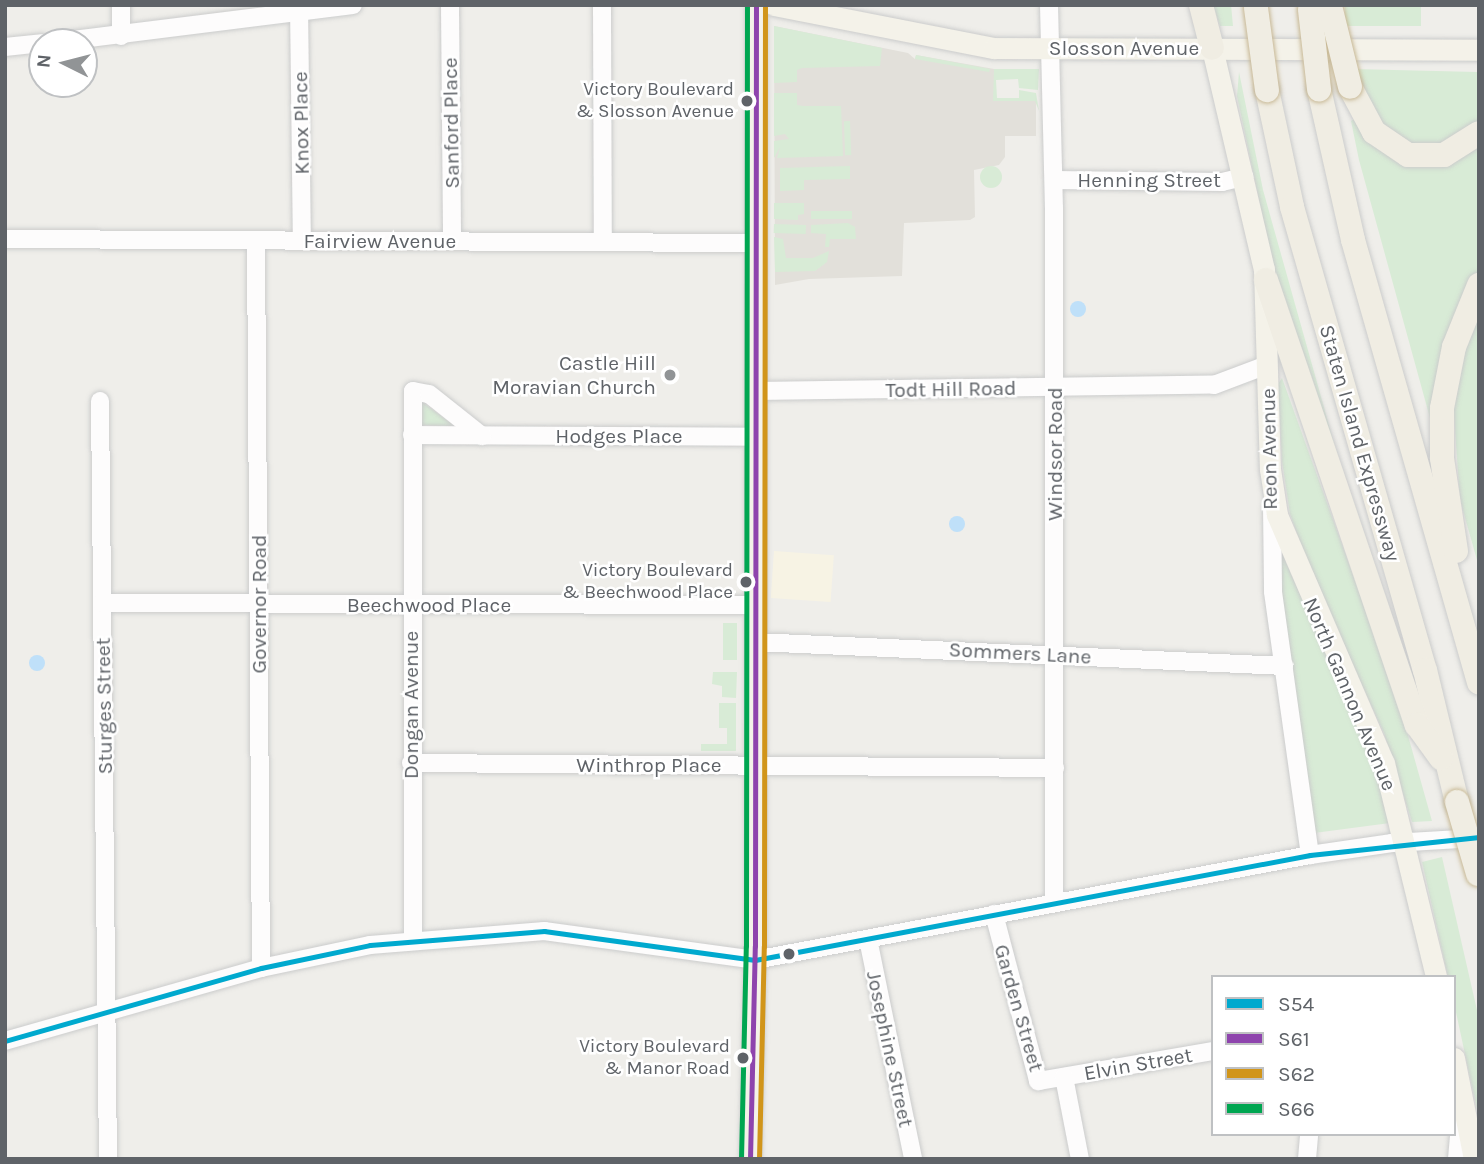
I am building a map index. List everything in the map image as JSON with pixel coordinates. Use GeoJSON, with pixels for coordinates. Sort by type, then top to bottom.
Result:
{"type":"FeatureCollection","features":[{"type":"Feature","properties":{"kind":"highway"},"geometry":{"type":"LineString","coordinates":[[1201,5],[1212,48]]}},
{"type":"Feature","properties":{"kind":"highway","name":"Staten Island Expressway"},"geometry":{"type":"LineString","coordinates":[[1256,7],[1267,90],[1292,207],[1478,876]]}},
{"type":"Feature","properties":{"kind":"highway"},"geometry":{"type":"LineString","coordinates":[[1320,8],[1350,87],[1374,132],[1408,155],[1444,155],[1479,133]]}},
{"type":"Feature","properties":{"kind":"highway"},"geometry":{"type":"LineString","coordinates":[[1320,8],[1319,89],[1353,240],[1479,682]]}},
{"type":"Feature","properties":{"kind":"highway"},"geometry":{"type":"LineString","coordinates":[[1266,280],[1417,725],[1448,767]]}},
{"type":"Feature","properties":{"kind":"highway"},"geometry":{"type":"LineString","coordinates":[[1472,656],[1444,474],[1441,424],[1450,362],[1479,285]]}},
{"type":"Feature","properties":{"kind":"main road"},"geometry":{"type":"LineString","coordinates":[[750,1159],[755,960],[756,5]]}},
{"type":"Feature","properties":{"kind":"main road","name":"Slosson Avenue"},"geometry":{"type":"LineString","coordinates":[[774,5],[972,45],[1049,48],[1479,50]]}},
{"type":"Feature","properties":{"kind":"main road","name":"Reon Avenue"},"geometry":{"type":"LineString","coordinates":[[1212,48],[1266,280],[1273,495]]}},
{"type":"Feature","properties":{"kind":"main road","name":"North Gannon Avenue"},"geometry":{"type":"LineString","coordinates":[[1273,495],[1291,555],[1384,762],[1436,975]]}},
{"type":"Feature","properties":{"kind":"main road"},"geometry":{"type":"LineString","coordinates":[[1456,1066],[1475,1159]]}},
{"type":"Feature","properties":{"kind":"street"},"geometry":{"type":"LineString","coordinates":[[121,5],[121,36]]}},
{"type":"Feature","properties":{"kind":"street"},"geometry":{"type":"LineString","coordinates":[[98,38],[299,9],[353,5]]}},
{"type":"Feature","properties":{"kind":"street","name":"Sanford Place"},"geometry":{"type":"LineString","coordinates":[[450,5],[452,241]]}},
{"type":"Feature","properties":{"kind":"street"},"geometry":{"type":"LineString","coordinates":[[602,5],[603,242]]}},
{"type":"Feature","properties":{"kind":"street","name":"Windsor Road"},"geometry":{"type":"LineString","coordinates":[[1049,5],[1054,180],[1054,903]]}},
{"type":"Feature","properties":{"kind":"street","name":"Knox Place"},"geometry":{"type":"LineString","coordinates":[[299,9],[302,240]]}},
{"type":"Feature","properties":{"kind":"street"},"geometry":{"type":"LineString","coordinates":[[5,47],[28,45]]}},
{"type":"Feature","properties":{"kind":"street","name":"Henning Street"},"geometry":{"type":"LineString","coordinates":[[1054,180],[1222,182],[1244,177]]}},
{"type":"Feature","properties":{"kind":"street","name":"Fairview Avenue"},"geometry":{"type":"LineString","coordinates":[[5,239],[756,243]]}},
{"type":"Feature","properties":{"kind":"street","name":"Governor Road"},"geometry":{"type":"LineString","coordinates":[[256,240],[261,968]]}},
{"type":"Feature","properties":{"kind":"street","name":"Todt Hill Road"},"geometry":{"type":"LineString","coordinates":[[756,391],[1214,385],[1267,365]]}},
{"type":"Feature","properties":{"kind":"street","name":"Dongan Avenue"},"geometry":{"type":"LineString","coordinates":[[413,940],[410,605],[412,397],[417,389],[429,394],[482,436]]}},
{"type":"Feature","properties":{"kind":"street","name":"Sturges Street"},"geometry":{"type":"LineString","coordinates":[[100,401],[108,1159]]}},
{"type":"Feature","properties":{"kind":"street","name":"Hodges Place"},"geometry":{"type":"LineString","coordinates":[[412,435],[756,437]]}},
{"type":"Feature","properties":{"kind":"street","name":"Reon Avenue"},"geometry":{"type":"LineString","coordinates":[[1273,495],[1271,567],[1310,855]]}},
{"type":"Feature","properties":{"kind":"street","name":"Beechwood Place"},"geometry":{"type":"LineString","coordinates":[[102,603],[756,606]]}},
{"type":"Feature","properties":{"kind":"street","name":"Sommers Lane"},"geometry":{"type":"LineString","coordinates":[[756,642],[1284,666]]}},
{"type":"Feature","properties":{"kind":"street","name":"Winthrop Place"},"geometry":{"type":"LineString","coordinates":[[411,763],[1055,768]]}},
{"type":"Feature","properties":{"kind":"street"},"geometry":{"type":"LineString","coordinates":[[5,1041],[261,968],[413,940],[544,930],[755,960],[1310,855],[1405,842],[1479,838]]}},
{"type":"Feature","properties":{"kind":"street","name":"Garden Street"},"geometry":{"type":"LineString","coordinates":[[994,914],[1038,1081],[1064,1077],[1080,1159]]}},
{"type":"Feature","properties":{"kind":"street","name":"Josephine Street"},"geometry":{"type":"LineString","coordinates":[[868,939],[913,1159]]}},
{"type":"Feature","properties":{"kind":"street","name":"Elvin Street"},"geometry":{"type":"LineString","coordinates":[[1064,1077],[1211,1051]]}},
{"type":"Feature","properties":{"kind":"street"},"geometry":{"type":"LineString","coordinates":[[1457,1159],[1462,1092]]}},
{"type":"Feature","properties":{"kind":"street"},"geometry":{"type":"LineString","coordinates":[[1307,1159],[1309,1136]]}},
{"type":"Feature","properties":{"kind":"shaded area"},"geometry":{"type":"Polygon","coordinates":[[[774,26],[908,53],[915,59],[916,55],[994,69],[994,101],[1036,101],[1036,136],[1005,136],[1005,157],[999,165],[974,170],[975,217],[970,220],[904,223],[902,276],[809,279],[775,285],[774,26]]]}},
{"type":"Feature","properties":{"kind":"shaded area"},"geometry":{"type":"Polygon","coordinates":[[[774,551],[834,555],[831,602],[771,598],[774,551]]]}},
{"type":"Feature","properties":{"kind":"green space"},"geometry":{"type":"Polygon","coordinates":[[[1213,5],[1231,5],[1233,26],[1220,26],[1213,5]]]}},
{"type":"Feature","properties":{"kind":"green space"},"geometry":{"type":"Polygon","coordinates":[[[1345,5],[1421,5],[1421,26],[1345,26],[1345,5]]]}},
{"type":"Feature","properties":{"kind":"green space"},"geometry":{"type":"Polygon","coordinates":[[[774,26],[882,48],[880,66],[802,68],[797,70],[797,82],[774,83],[774,26]]]}},
{"type":"Feature","properties":{"kind":"green space"},"geometry":{"type":"Polygon","coordinates":[[[916,55],[990,69],[989,72],[915,59],[916,55]]]}},
{"type":"Feature","properties":{"kind":"green space"},"geometry":{"type":"Polygon","coordinates":[[[994,69],[1039,69],[1038,90],[1019,88],[1018,79],[996,80],[997,98],[1019,98],[1019,90],[1036,93],[1039,111],[1035,101],[993,101],[994,69]]]}},
{"type":"Feature","properties":{"kind":"green space"},"geometry":{"type":"Polygon","coordinates":[[[1353,69],[1477,72],[1479,121],[1455,141],[1416,147],[1383,131],[1353,69]]]}},
{"type":"Feature","properties":{"kind":"green space"},"geometry":{"type":"Polygon","coordinates":[[[1239,72],[1263,190],[1357,525],[1279,294],[1237,96],[1239,72]]]}},
{"type":"Feature","properties":{"kind":"green space"},"geometry":{"type":"Polygon","coordinates":[[[774,93],[797,93],[797,105],[841,106],[843,156],[777,158],[780,147],[774,158],[774,141],[789,139],[785,134],[774,136],[774,93]]]}},
{"type":"Feature","properties":{"kind":"green space"},"geometry":{"type":"Polygon","coordinates":[[[1354,119],[1394,158],[1479,142],[1479,268],[1433,429],[1359,160],[1351,121],[1354,119]]]}},
{"type":"Feature","properties":{"kind":"green space"},"geometry":{"type":"Polygon","coordinates":[[[844,121],[850,121],[851,155],[845,155],[844,121]]]}},
{"type":"Feature","properties":{"kind":"green space"},"geometry":{"type":"Polygon","coordinates":[[[850,166],[850,179],[804,180],[804,190],[780,191],[780,168],[850,166]]]}},
{"type":"Feature","properties":{"kind":"green space"},"geometry":{"type":"Polygon","coordinates":[[[991,166],[1001,173],[1002,177],[995,187],[991,188],[981,181],[980,177],[987,167],[991,166]]]}},
{"type":"Feature","properties":{"kind":"green space"},"geometry":{"type":"Polygon","coordinates":[[[774,203],[804,203],[804,214],[798,215],[798,220],[774,219],[774,203]]]}},
{"type":"Feature","properties":{"kind":"green space"},"geometry":{"type":"Polygon","coordinates":[[[811,211],[852,211],[852,219],[811,219],[811,211]]]}},
{"type":"Feature","properties":{"kind":"green space"},"geometry":{"type":"Polygon","coordinates":[[[848,223],[855,227],[856,239],[830,239],[829,247],[825,247],[826,234],[811,233],[811,225],[848,223]]]}},
{"type":"Feature","properties":{"kind":"green space"},"geometry":{"type":"Polygon","coordinates":[[[774,224],[806,225],[806,234],[774,233],[774,224]]]}},
{"type":"Feature","properties":{"kind":"green space"},"geometry":{"type":"Polygon","coordinates":[[[774,237],[783,239],[786,258],[813,258],[829,251],[827,262],[815,271],[775,272],[774,237]]]}},
{"type":"Feature","properties":{"kind":"green space"},"geometry":{"type":"Polygon","coordinates":[[[1479,309],[1479,567],[1460,500],[1453,402],[1460,363],[1479,309]]]}},
{"type":"Feature","properties":{"kind":"green space"},"geometry":{"type":"Polygon","coordinates":[[[1282,378],[1398,700],[1432,821],[1412,822],[1384,733],[1316,587],[1290,514],[1282,461],[1278,384],[1282,378]]]}},
{"type":"Feature","properties":{"kind":"green space"},"geometry":{"type":"Polygon","coordinates":[[[422,402],[452,424],[451,426],[421,425],[422,402]]]}},
{"type":"Feature","properties":{"kind":"green space"},"geometry":{"type":"Polygon","coordinates":[[[1281,551],[1374,763],[1390,823],[1314,833],[1277,582],[1281,551]]]}},
{"type":"Feature","properties":{"kind":"green space"},"geometry":{"type":"Polygon","coordinates":[[[723,623],[737,623],[737,660],[723,660],[723,623]]]}},
{"type":"Feature","properties":{"kind":"green space"},"geometry":{"type":"Polygon","coordinates":[[[713,672],[737,672],[736,698],[722,697],[722,686],[712,684],[713,672]]]}},
{"type":"Feature","properties":{"kind":"green space"},"geometry":{"type":"Polygon","coordinates":[[[719,703],[736,703],[736,751],[701,751],[701,744],[727,744],[727,728],[719,728],[719,703]]]}},
{"type":"Feature","properties":{"kind":"green space"},"geometry":{"type":"Polygon","coordinates":[[[1442,857],[1479,1019],[1479,1119],[1456,1012],[1456,975],[1448,975],[1422,862],[1442,857]]]}},
{"type":"Feature","properties":{"kind":"water"},"geometry":{"type":"Polygon","coordinates":[[[1078,301],[1084,303],[1084,315],[1078,317],[1072,315],[1070,309],[1072,303],[1078,301]]]}},
{"type":"Feature","properties":{"kind":"water"},"geometry":{"type":"Polygon","coordinates":[[[957,516],[965,524],[957,532],[949,524],[957,516]]]}},
{"type":"Feature","properties":{"kind":"water"},"geometry":{"type":"Polygon","coordinates":[[[34,655],[40,655],[45,663],[43,669],[34,671],[29,666],[29,660],[34,655]]]}},
{"type":"Feature","properties":{"kind":"transit line","name":"S66"},"geometry":{"type":"LineString","coordinates":[[741,1159],[746,946],[747,5]]}},
{"type":"Feature","properties":{"kind":"transit line","name":"S61"},"geometry":{"type":"LineString","coordinates":[[750,1159],[755,946],[756,5]]}},
{"type":"Feature","properties":{"kind":"transit line","name":"S62"},"geometry":{"type":"LineString","coordinates":[[759,1159],[764,946],[765,5]]}},
{"type":"Feature","properties":{"kind":"transit line","name":"S54"},"geometry":{"type":"LineString","coordinates":[[5,1041],[261,968],[370,945],[544,931],[755,960],[1310,855],[1479,837]]}},
{"type":"Feature","properties":{"kind":"place","name":"Victory Boulevard & Slosson Avenue"},"geometry":{"type":"Point","coordinates":[747,101]}},
{"type":"Feature","properties":{"kind":"place","name":"Castle Hill Moravian Church"},"geometry":{"type":"Point","coordinates":[670,375]}},
{"type":"Feature","properties":{"kind":"place","name":"Victory Boulevard & Beechwood Place"},"geometry":{"type":"Point","coordinates":[746,582]}},
{"type":"Feature","properties":{"kind":"place","name":"Victory Boulevard & Manor Road"},"geometry":{"type":"Point","coordinates":[743,1058]}}]}
